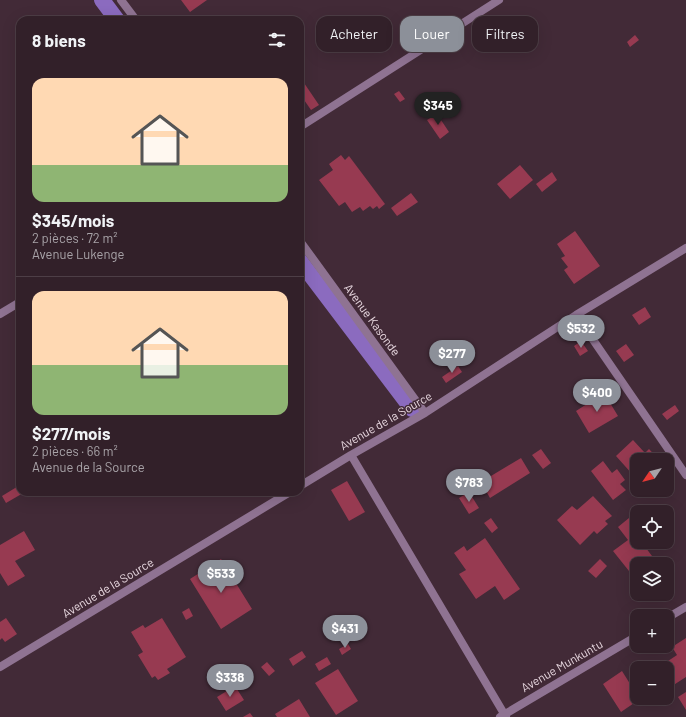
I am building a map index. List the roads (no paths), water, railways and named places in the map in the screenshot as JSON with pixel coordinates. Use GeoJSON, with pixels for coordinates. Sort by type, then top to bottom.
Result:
{"type":"FeatureCollection","features":[{"type":"Feature","properties":{"kind":"street"},"geometry":{"type":"LineString","coordinates":[[121,0],[133,16]]}},
{"type":"Feature","properties":{"kind":"street"},"geometry":{"type":"LineString","coordinates":[[304,124],[499,0]]}},
{"type":"Feature","properties":{"kind":"street","name":"Avenue Kasonde"},"geometry":{"type":"LineString","coordinates":[[304,247],[425,413]]}},
{"type":"Feature","properties":{"kind":"street","name":"Avenue de la Source"},"geometry":{"type":"LineString","coordinates":[[304,484],[425,413],[576,315],[686,248]]}},
{"type":"Feature","properties":{"kind":"street"},"geometry":{"type":"LineString","coordinates":[[0,314],[16,304]]}},
{"type":"Feature","properties":{"kind":"street"},"geometry":{"type":"LineString","coordinates":[[576,315],[686,475]]}},
{"type":"Feature","properties":{"kind":"street"},"geometry":{"type":"LineString","coordinates":[[350,456],[503,716]]}},
{"type":"Feature","properties":{"kind":"street","name":"Avenue de la Source"},"geometry":{"type":"LineString","coordinates":[[0,667],[283,496]]}},
{"type":"Feature","properties":{"kind":"street"},"geometry":{"type":"LineString","coordinates":[[674,614],[686,607]]}},
{"type":"Feature","properties":{"kind":"street","name":"Avenue Munkuntu"},"geometry":{"type":"LineString","coordinates":[[503,716],[630,640]]}},
{"type":"Feature","properties":{"kind":"waterway"},"geometry":{"type":"LineString","coordinates":[[102,0],[114,16]]}},
{"type":"Feature","properties":{"kind":"waterway"},"geometry":{"type":"LineString","coordinates":[[304,266],[412,409]]}}]}
